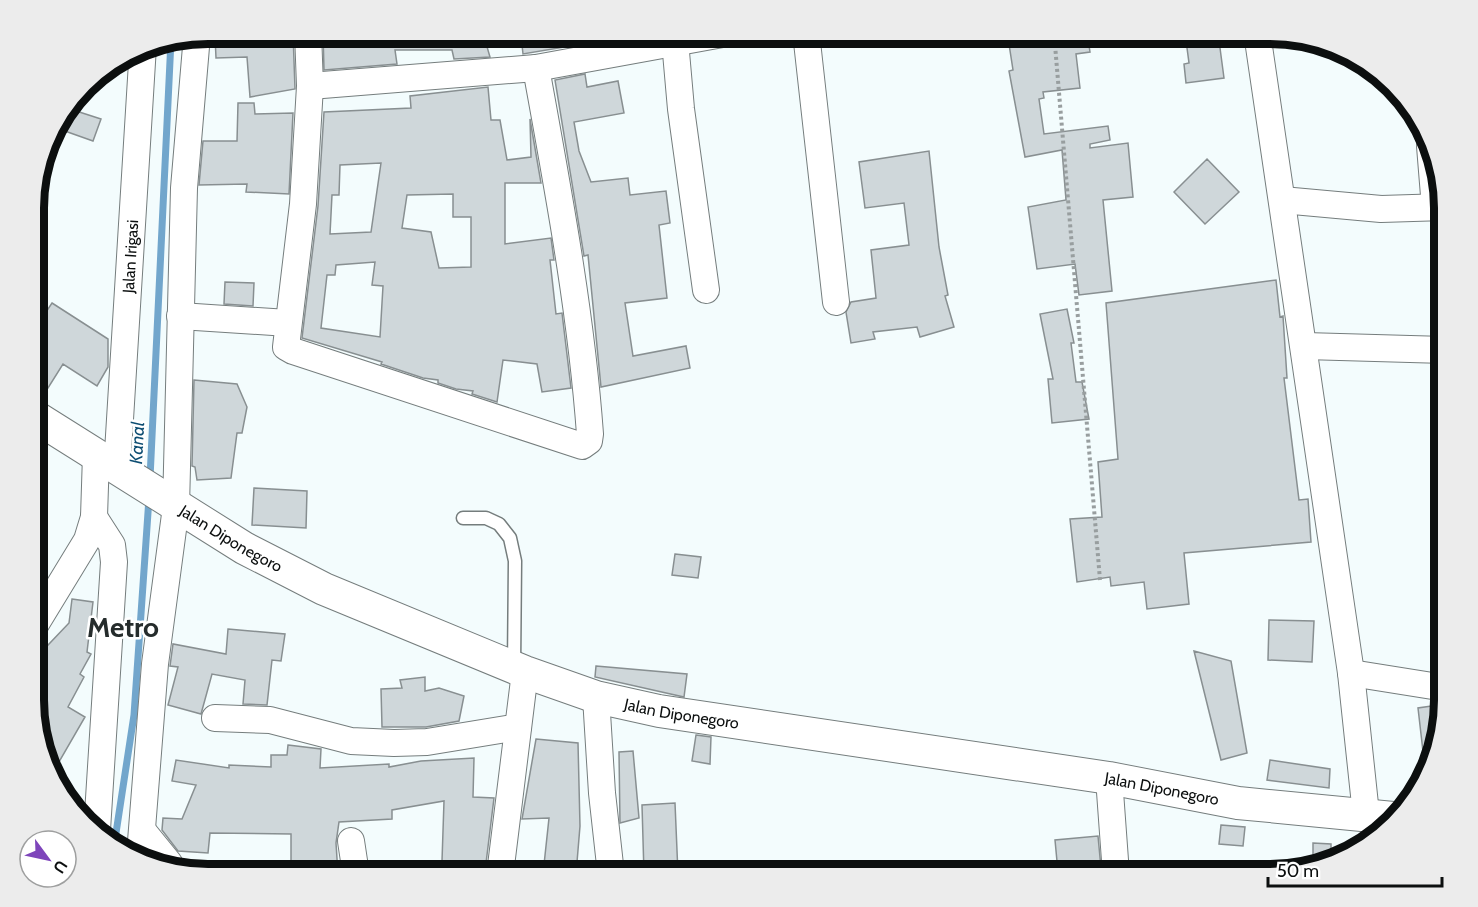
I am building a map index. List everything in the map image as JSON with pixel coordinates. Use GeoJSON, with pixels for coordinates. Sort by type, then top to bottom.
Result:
{"type":"FeatureCollection","features":[{"type":"Feature","properties":{"kind":"street"},"geometry":{"type":"LineString","coordinates":[[308,43],[310,86],[303,204],[285,344],[293,351],[582,446],[588,441],[590,434],[585,366],[572,274],[536,68]]}},
{"type":"Feature","properties":{"kind":"street"},"geometry":{"type":"LineString","coordinates":[[310,86],[536,68],[650,43]]}},
{"type":"Feature","properties":{"kind":"street"},"geometry":{"type":"LineString","coordinates":[[665,43],[681,110],[706,290]]}},
{"type":"Feature","properties":{"kind":"street"},"geometry":{"type":"LineString","coordinates":[[807,43],[836,302]]}},
{"type":"Feature","properties":{"kind":"street"},"geometry":{"type":"LineString","coordinates":[[1258,43],[1352,673],[1379,816]]}},
{"type":"Feature","properties":{"kind":"street"},"geometry":{"type":"LineString","coordinates":[[162,857],[141,842],[170,504],[180,316],[183,188],[196,44]]}},
{"type":"Feature","properties":{"kind":"street","name":"Jalan Irigasi"},"geometry":{"type":"LineString","coordinates":[[44,612],[80,556],[112,465],[142,57]]}},
{"type":"Feature","properties":{"kind":"street"},"geometry":{"type":"LineString","coordinates":[[1282,200],[1381,209],[1434,208]]}},
{"type":"Feature","properties":{"kind":"street"},"geometry":{"type":"LineString","coordinates":[[180,316],[288,323]]}},
{"type":"Feature","properties":{"kind":"street"},"geometry":{"type":"LineString","coordinates":[[1305,346],[1434,350]]}},
{"type":"Feature","properties":{"kind":"street","name":"Jalan Diponegoro"},"geometry":{"type":"LineString","coordinates":[[44,422],[170,504],[244,548],[324,589],[519,670],[596,697],[658,711],[1109,778],[1238,803],[1379,816]]}},
{"type":"Feature","properties":{"kind":"street"},"geometry":{"type":"LineString","coordinates":[[94,517],[112,545],[114,562],[98,820]]}},
{"type":"Feature","properties":{"kind":"street"},"geometry":{"type":"LineString","coordinates":[[501,864],[518,727],[519,670]]}},
{"type":"Feature","properties":{"kind":"street"},"geometry":{"type":"LineString","coordinates":[[1352,673],[1434,686]]}},
{"type":"Feature","properties":{"kind":"street"},"geometry":{"type":"LineString","coordinates":[[596,697],[602,793],[610,864]]}},
{"type":"Feature","properties":{"kind":"street"},"geometry":{"type":"LineString","coordinates":[[215,718],[270,720],[351,741],[394,743],[427,742],[518,727]]}},
{"type":"Feature","properties":{"kind":"street"},"geometry":{"type":"LineString","coordinates":[[1109,778],[1115,863]]}},
{"type":"Feature","properties":{"kind":"street"},"geometry":{"type":"LineString","coordinates":[[351,841],[354,864]]}},
{"type":"Feature","properties":{"kind":"lane"},"geometry":{"type":"LineString","coordinates":[[463,518],[486,518],[499,524],[510,538],[515,561],[519,670]]}},
{"type":"Feature","properties":{"kind":"path"},"geometry":{"type":"LineString","coordinates":[[1055,43],[1100,580]]}},
{"type":"Feature","properties":{"kind":"building"},"geometry":{"type":"Polygon","coordinates":[[[215,43],[293,43],[295,89],[250,97],[247,57],[216,58],[215,43]]]}},
{"type":"Feature","properties":{"kind":"building"},"geometry":{"type":"Polygon","coordinates":[[[323,43],[486,43],[490,57],[454,59],[452,50],[395,50],[397,64],[324,70],[323,43]]]}},
{"type":"Feature","properties":{"kind":"building"},"geometry":{"type":"Polygon","coordinates":[[[529,43],[588,43],[523,54],[522,45],[529,43]]]}},
{"type":"Feature","properties":{"kind":"building"},"geometry":{"type":"Polygon","coordinates":[[[1089,43],[1090,52],[1076,54],[1080,88],[1043,92],[1044,98],[1039,99],[1044,134],[1108,126],[1110,140],[1090,144],[1090,148],[1128,143],[1133,197],[1103,200],[1112,291],[1079,295],[1075,264],[1037,269],[1028,207],[1066,200],[1062,150],[1025,157],[1009,71],[1013,70],[1009,44],[1089,43]]]}},
{"type":"Feature","properties":{"kind":"building"},"geometry":{"type":"Polygon","coordinates":[[[1186,43],[1219,43],[1224,78],[1186,83],[1184,64],[1189,63],[1186,43]]]}},
{"type":"Feature","properties":{"kind":"building"},"geometry":{"type":"Polygon","coordinates":[[[585,74],[587,87],[618,81],[624,113],[574,122],[579,151],[591,182],[628,178],[630,195],[666,191],[670,223],[659,225],[667,298],[625,303],[633,356],[686,346],[690,368],[601,387],[588,255],[584,256],[555,80],[585,74]]]}},
{"type":"Feature","properties":{"kind":"building"},"geometry":{"type":"Polygon","coordinates":[[[488,87],[491,120],[500,120],[507,160],[531,157],[530,119],[541,183],[505,183],[505,244],[551,238],[554,260],[550,260],[556,314],[562,313],[571,388],[542,392],[537,364],[503,360],[497,402],[472,394],[473,391],[456,389],[438,383],[438,380],[423,378],[381,364],[382,362],[302,338],[318,206],[324,112],[411,108],[410,96],[488,87]],[[381,163],[340,165],[339,195],[332,195],[330,234],[371,232],[381,163]],[[453,194],[407,195],[402,228],[431,232],[439,268],[471,267],[471,217],[453,217],[453,194]],[[375,262],[336,265],[335,275],[327,275],[321,328],[380,337],[383,286],[372,285],[375,262]]]}},
{"type":"Feature","properties":{"kind":"building"},"geometry":{"type":"Polygon","coordinates":[[[238,103],[254,103],[255,114],[293,113],[289,194],[246,192],[247,184],[199,185],[203,141],[237,141],[238,103]]]}},
{"type":"Feature","properties":{"kind":"building"},"geometry":{"type":"Polygon","coordinates":[[[75,111],[101,119],[93,141],[63,130],[75,111]]]}},
{"type":"Feature","properties":{"kind":"building"},"geometry":{"type":"Polygon","coordinates":[[[929,151],[939,247],[948,295],[945,296],[954,327],[920,337],[917,327],[873,332],[875,339],[851,343],[846,312],[851,302],[876,298],[871,250],[909,245],[904,203],[865,208],[859,162],[929,151]]]}},
{"type":"Feature","properties":{"kind":"building"},"geometry":{"type":"Polygon","coordinates":[[[1207,159],[1239,192],[1205,224],[1174,192],[1207,159]]]}},
{"type":"Feature","properties":{"kind":"building"},"geometry":{"type":"Polygon","coordinates":[[[1276,280],[1280,317],[1283,316],[1287,378],[1284,378],[1299,500],[1308,499],[1311,542],[1184,553],[1189,604],[1147,609],[1144,582],[1111,586],[1110,577],[1077,582],[1070,519],[1102,517],[1098,462],[1118,459],[1106,303],[1276,280]]]}},
{"type":"Feature","properties":{"kind":"building"},"geometry":{"type":"Polygon","coordinates":[[[225,282],[254,283],[253,306],[224,304],[225,282]]]}},
{"type":"Feature","properties":{"kind":"building"},"geometry":{"type":"Polygon","coordinates":[[[52,303],[108,339],[108,367],[97,386],[63,364],[48,388],[44,386],[44,315],[52,303]]]}},
{"type":"Feature","properties":{"kind":"building"},"geometry":{"type":"Polygon","coordinates":[[[1067,309],[1074,343],[1071,343],[1076,382],[1082,382],[1089,419],[1052,423],[1048,379],[1053,379],[1040,314],[1067,309]]]}},
{"type":"Feature","properties":{"kind":"building"},"geometry":{"type":"Polygon","coordinates":[[[194,380],[237,384],[247,407],[242,433],[237,433],[231,478],[197,480],[195,467],[192,466],[194,380]]]}},
{"type":"Feature","properties":{"kind":"building"},"geometry":{"type":"Polygon","coordinates":[[[254,488],[307,491],[306,528],[252,525],[254,488]]]}},
{"type":"Feature","properties":{"kind":"building"},"geometry":{"type":"Polygon","coordinates":[[[675,554],[701,557],[698,578],[672,575],[675,554]]]}},
{"type":"Feature","properties":{"kind":"building"},"geometry":{"type":"Polygon","coordinates":[[[72,599],[93,602],[87,652],[91,654],[80,674],[84,677],[68,707],[85,717],[57,765],[45,721],[44,643],[48,645],[69,623],[72,599]]]}},
{"type":"Feature","properties":{"kind":"building"},"geometry":{"type":"Polygon","coordinates":[[[1269,620],[1314,621],[1312,662],[1268,660],[1269,620]]]}},
{"type":"Feature","properties":{"kind":"building"},"geometry":{"type":"Polygon","coordinates":[[[228,629],[285,634],[281,661],[272,660],[267,705],[243,704],[245,680],[212,674],[201,714],[168,705],[178,667],[170,666],[173,644],[226,654],[228,629]]]}},
{"type":"Feature","properties":{"kind":"building"},"geometry":{"type":"Polygon","coordinates":[[[1194,651],[1231,661],[1247,753],[1221,760],[1194,651]]]}},
{"type":"Feature","properties":{"kind":"building"},"geometry":{"type":"Polygon","coordinates":[[[596,666],[687,674],[684,697],[595,677],[596,666]]]}},
{"type":"Feature","properties":{"kind":"building"},"geometry":{"type":"Polygon","coordinates":[[[425,677],[425,691],[439,688],[464,696],[459,721],[426,727],[382,727],[381,689],[402,688],[400,680],[425,677]]]}},
{"type":"Feature","properties":{"kind":"building"},"geometry":{"type":"Polygon","coordinates":[[[1434,706],[1431,731],[1424,758],[1418,708],[1434,706]]]}},
{"type":"Feature","properties":{"kind":"building"},"geometry":{"type":"Polygon","coordinates":[[[696,735],[711,737],[710,764],[692,761],[696,735]]]}},
{"type":"Feature","properties":{"kind":"building"},"geometry":{"type":"Polygon","coordinates":[[[536,739],[578,743],[580,826],[577,864],[544,864],[549,818],[522,819],[536,739]]]}},
{"type":"Feature","properties":{"kind":"building"},"geometry":{"type":"Polygon","coordinates":[[[288,745],[321,749],[320,768],[389,764],[389,767],[421,761],[474,758],[473,797],[494,798],[486,863],[442,861],[444,801],[392,810],[392,819],[339,822],[336,843],[337,864],[291,864],[291,834],[210,833],[208,853],[178,851],[162,830],[163,818],[182,819],[196,785],[172,781],[176,760],[229,768],[229,765],[271,767],[271,755],[287,755],[288,745]]]}},
{"type":"Feature","properties":{"kind":"building"},"geometry":{"type":"Polygon","coordinates":[[[633,751],[639,818],[620,823],[619,752],[633,751]]]}},
{"type":"Feature","properties":{"kind":"building"},"geometry":{"type":"Polygon","coordinates":[[[1270,760],[1330,769],[1329,788],[1267,780],[1270,760]]]}},
{"type":"Feature","properties":{"kind":"building"},"geometry":{"type":"Polygon","coordinates":[[[675,803],[678,864],[644,864],[642,805],[675,803]]]}},
{"type":"Feature","properties":{"kind":"building"},"geometry":{"type":"Polygon","coordinates":[[[1221,825],[1245,827],[1243,846],[1219,844],[1221,825]]]}},
{"type":"Feature","properties":{"kind":"building"},"geometry":{"type":"Polygon","coordinates":[[[1098,836],[1101,863],[1057,863],[1055,840],[1098,836]]]}},
{"type":"Feature","properties":{"kind":"building"},"geometry":{"type":"Polygon","coordinates":[[[1313,843],[1331,844],[1331,852],[1313,857],[1313,843]]]}},
{"type":"Feature","properties":{"kind":"waterway","name":"Kanal"},"geometry":{"type":"LineString","coordinates":[[150,478],[171,48]]}},
{"type":"Feature","properties":{"kind":"waterway","name":"Kanal"},"geometry":{"type":"LineString","coordinates":[[116,835],[134,715],[149,498]]}},
{"type":"Feature","properties":{"kind":"district","name":"Metro"},"geometry":{"type":"Point","coordinates":[123,627]}}]}
